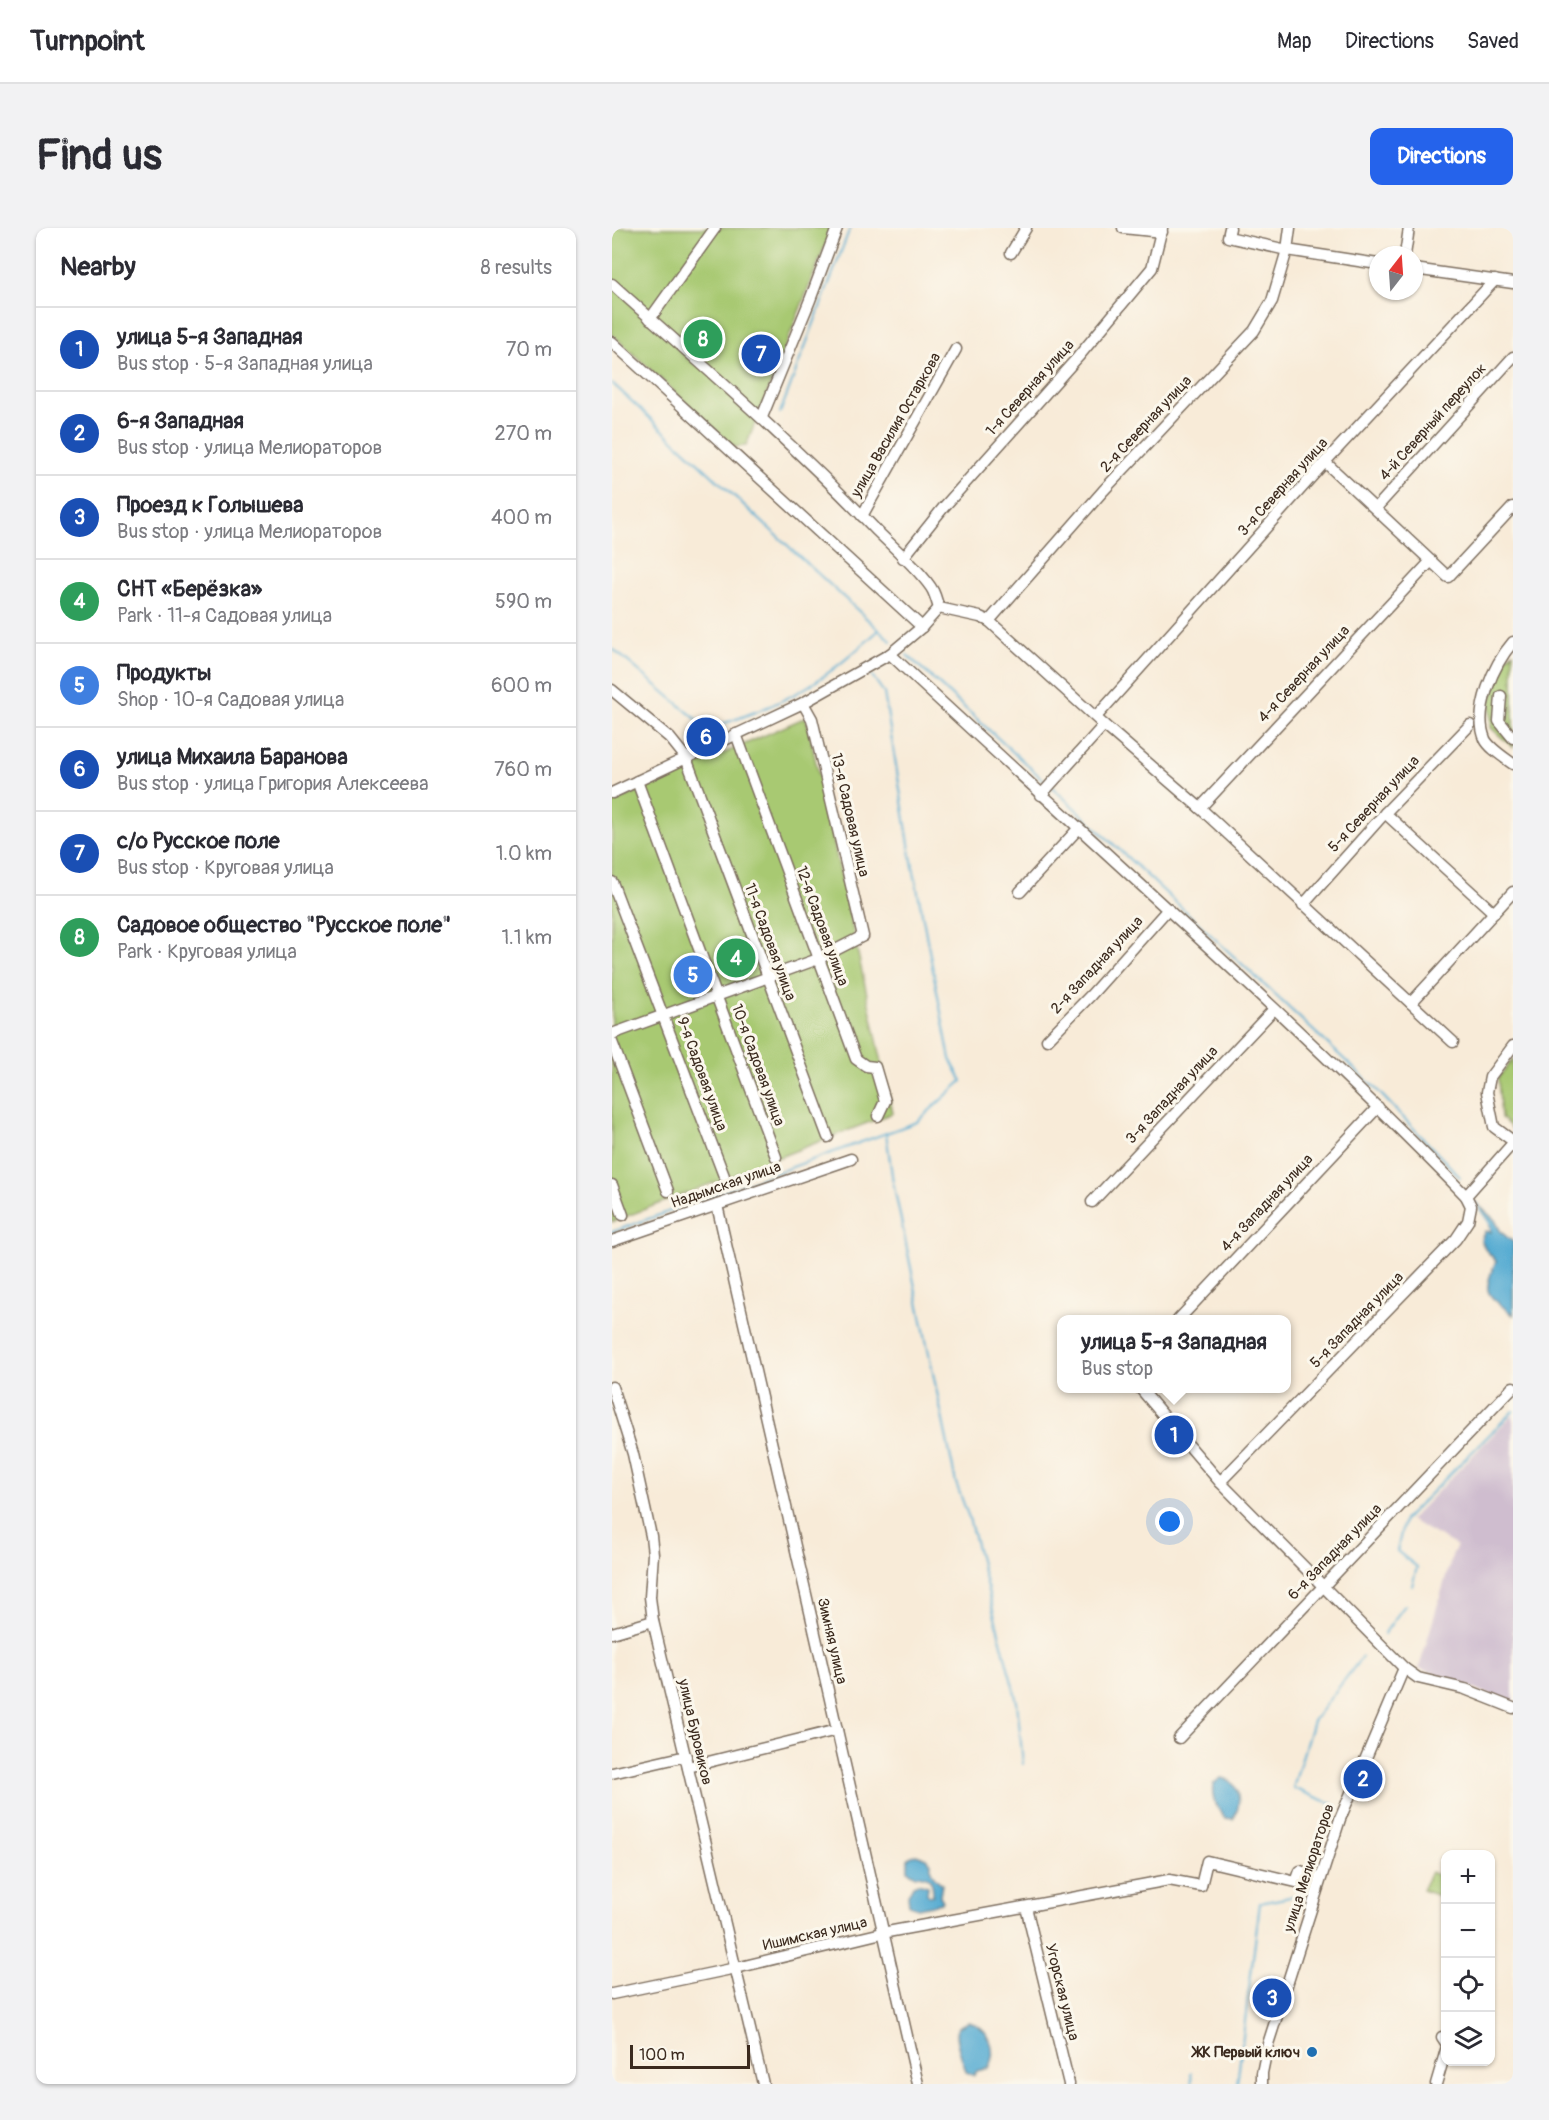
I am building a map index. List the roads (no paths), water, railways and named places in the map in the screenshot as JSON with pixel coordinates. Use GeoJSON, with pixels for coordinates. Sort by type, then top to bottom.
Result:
{"type":"FeatureCollection","features":[{"type":"Feature","properties":{"kind":"street"},"geometry":{"type":"LineString","coordinates":[[650,319],[716,228]]}},
{"type":"Feature","properties":{"kind":"street"},"geometry":{"type":"LineString","coordinates":[[762,417],[837,228]]}},
{"type":"Feature","properties":{"kind":"street"},"geometry":{"type":"LineString","coordinates":[[1011,253],[1026,228]]}},
{"type":"Feature","properties":{"kind":"street"},"geometry":{"type":"LineString","coordinates":[[1124,228],[1162,230]]}},
{"type":"Feature","properties":{"kind":"street","name":"2-я Северная улица"},"geometry":{"type":"LineString","coordinates":[[989,621],[1103,491],[1254,331],[1272,301],[1287,250],[1290,228]]}},
{"type":"Feature","properties":{"kind":"street"},"geometry":{"type":"LineString","coordinates":[[1406,246],[1409,228]]}},
{"type":"Feature","properties":{"kind":"street","name":"1-я Северная улица"},"geometry":{"type":"LineString","coordinates":[[903,558],[943,508],[1078,357],[1152,268],[1162,230]]}},
{"type":"Feature","properties":{"kind":"street"},"geometry":{"type":"LineString","coordinates":[[1229,233],[1287,250],[1369,263]]}},
{"type":"Feature","properties":{"kind":"street"},"geometry":{"type":"LineString","coordinates":[[1423,270],[1513,283]]}},
{"type":"Feature","properties":{"kind":"street","name":"3-я Северная улица"},"geometry":{"type":"LineString","coordinates":[[1041,795],[1100,721],[1325,462],[1495,280]]}},
{"type":"Feature","properties":{"kind":"street"},"geometry":{"type":"LineString","coordinates":[[612,284],[729,391],[762,417],[862,516],[923,577],[933,590],[939,608]]}},
{"type":"Feature","properties":{"kind":"street"},"geometry":{"type":"LineString","coordinates":[[612,342],[922,627]]}},
{"type":"Feature","properties":{"kind":"street","name":"улица Василия Остаркова"},"geometry":{"type":"LineString","coordinates":[[862,516],[956,349]]}},
{"type":"Feature","properties":{"kind":"street","name":"4-й Северный переулок"},"geometry":{"type":"LineString","coordinates":[[1376,508],[1513,357]]}},
{"type":"Feature","properties":{"kind":"street"},"geometry":{"type":"LineString","coordinates":[[1325,462],[1448,578],[1513,507]]}},
{"type":"Feature","properties":{"kind":"street","name":"4-я Северная улица"},"geometry":{"type":"LineString","coordinates":[[1200,808],[1431,561]]}},
{"type":"Feature","properties":{"kind":"street"},"geometry":{"type":"LineString","coordinates":[[939,608],[989,621],[1200,808],[1453,1042]]}},
{"type":"Feature","properties":{"kind":"street"},"geometry":{"type":"LineString","coordinates":[[612,793],[803,703],[890,654],[922,627],[939,608]]}},
{"type":"Feature","properties":{"kind":"street"},"geometry":{"type":"LineString","coordinates":[[1513,642],[1496,668],[1483,705],[1481,721],[1485,741],[1513,764]]}},
{"type":"Feature","properties":{"kind":"street"},"geometry":{"type":"LineString","coordinates":[[890,654],[1078,829],[1168,909],[1378,1107],[1466,1196],[1513,1142],[1494,1126],[1487,1092],[1490,1077],[1513,1046]]}},
{"type":"Feature","properties":{"kind":"street"},"geometry":{"type":"LineString","coordinates":[[612,690],[670,738],[686,758]]}},
{"type":"Feature","properties":{"kind":"street"},"geometry":{"type":"LineString","coordinates":[[1501,696],[1499,721],[1513,738]]}},
{"type":"Feature","properties":{"kind":"street","name":"13-я Садовая улица"},"geometry":{"type":"LineString","coordinates":[[803,703],[812,718],[862,936],[818,959]]}},
{"type":"Feature","properties":{"kind":"street","name":"5-я Северная улица"},"geometry":{"type":"LineString","coordinates":[[1303,904],[1470,724]]}},
{"type":"Feature","properties":{"kind":"street","name":"12-я Садовая улица"},"geometry":{"type":"LineString","coordinates":[[736,734],[855,1059],[866,1066],[875,1067],[885,1101],[878,1116]]}},
{"type":"Feature","properties":{"kind":"street","name":"11-я Садовая улица"},"geometry":{"type":"LineString","coordinates":[[686,758],[828,1137]]}},
{"type":"Feature","properties":{"kind":"street","name":"10-я Садовая улица"},"geometry":{"type":"LineString","coordinates":[[636,781],[776,1157]]}},
{"type":"Feature","properties":{"kind":"street"},"geometry":{"type":"LineString","coordinates":[[1385,813],[1494,913]]}},
{"type":"Feature","properties":{"kind":"street"},"geometry":{"type":"LineString","coordinates":[[1020,892],[1078,829]]}},
{"type":"Feature","properties":{"kind":"street","name":"9-я Садовая улица"},"geometry":{"type":"LineString","coordinates":[[612,882],[724,1176]]}},
{"type":"Feature","properties":{"kind":"street"},"geometry":{"type":"LineString","coordinates":[[1411,1003],[1513,892]]}},
{"type":"Feature","properties":{"kind":"street","name":"2-я Западная улица"},"geometry":{"type":"LineString","coordinates":[[1047,1040],[1168,909]]}},
{"type":"Feature","properties":{"kind":"street"},"geometry":{"type":"LineString","coordinates":[[612,1034],[818,959]]}},
{"type":"Feature","properties":{"kind":"street","name":"3-я Западная улица"},"geometry":{"type":"LineString","coordinates":[[1092,1202],[1274,1009]]}},
{"type":"Feature","properties":{"kind":"street"},"geometry":{"type":"LineString","coordinates":[[612,1042],[668,1191]]}},
{"type":"Feature","properties":{"kind":"street","name":"4-я Западная улица"},"geometry":{"type":"LineString","coordinates":[[1183,1315],[1378,1107]]}},
{"type":"Feature","properties":{"kind":"street","name":"Надымская улица"},"geometry":{"type":"LineString","coordinates":[[612,1241],[851,1159]]}},
{"type":"Feature","properties":{"kind":"street"},"geometry":{"type":"LineString","coordinates":[[612,1185],[623,1215]]}},
{"type":"Feature","properties":{"kind":"street","name":"5-я Западная улица"},"geometry":{"type":"LineString","coordinates":[[1220,1482],[1456,1239],[1468,1221],[1471,1206],[1466,1196]]}},
{"type":"Feature","properties":{"kind":"street","name":"Зимняя улица"},"geometry":{"type":"LineString","coordinates":[[717,1205],[918,2084]]}},
{"type":"Feature","properties":{"kind":"street","name":"улица Буровиков"},"geometry":{"type":"LineString","coordinates":[[612,1387],[633,1454],[651,1536],[654,1554],[650,1597],[653,1621],[763,2084]]}},
{"type":"Feature","properties":{"kind":"street","name":"6-я Западная улица"},"geometry":{"type":"LineString","coordinates":[[1179,1738],[1513,1387]]}},
{"type":"Feature","properties":{"kind":"street"},"geometry":{"type":"LineString","coordinates":[[1143,1393],[1220,1482],[1404,1668],[1418,1678],[1465,1689],[1513,1708]]}},
{"type":"Feature","properties":{"kind":"street"},"geometry":{"type":"LineString","coordinates":[[612,1633],[653,1621]]}},
{"type":"Feature","properties":{"kind":"street","name":"улица Мелиораторов"},"geometry":{"type":"LineString","coordinates":[[1262,2084],[1268,2044],[1320,1878],[1352,1788],[1404,1668]]}},
{"type":"Feature","properties":{"kind":"street"},"geometry":{"type":"LineString","coordinates":[[612,1773],[687,1762],[837,1730]]}},
{"type":"Feature","properties":{"kind":"street","name":"Ишимская улица"},"geometry":{"type":"LineString","coordinates":[[612,1994],[736,1968],[882,1933],[1169,1880],[1201,1886],[1207,1861],[1296,1882],[1300,1872],[1320,1878]]}},
{"type":"Feature","properties":{"kind":"street","name":"Угорская улица"},"geometry":{"type":"LineString","coordinates":[[1026,1907],[1069,2084]]}},
{"type":"Feature","properties":{"kind":"street"},"geometry":{"type":"LineString","coordinates":[[1436,2084],[1441,2066]]}},
{"type":"Feature","properties":{"kind":"water"},"geometry":{"type":"Polygon","coordinates":[[[1475,1202],[1495,1220],[1501,1232],[1513,1242],[1513,1315],[1489,1293],[1488,1282],[1496,1261],[1485,1249],[1481,1240],[1485,1231],[1491,1232],[1489,1220],[1475,1202]]]}},
{"type":"Feature","properties":{"kind":"water"},"geometry":{"type":"Polygon","coordinates":[[[1221,1778],[1232,1783],[1238,1794],[1238,1807],[1233,1819],[1225,1818],[1214,1798],[1213,1784],[1221,1778]]]}},
{"type":"Feature","properties":{"kind":"water"},"geometry":{"type":"Polygon","coordinates":[[[916,1854],[927,1858],[931,1863],[933,1875],[942,1884],[940,1896],[943,1901],[941,1903],[918,1908],[909,1905],[908,1895],[913,1885],[918,1883],[928,1886],[927,1894],[933,1895],[932,1883],[928,1878],[912,1874],[908,1870],[908,1858],[916,1854]]]}},
{"type":"Feature","properties":{"kind":"water"},"geometry":{"type":"Polygon","coordinates":[[[968,2022],[975,2024],[986,2033],[992,2046],[988,2068],[977,2071],[974,2075],[966,2072],[956,2039],[958,2028],[968,2022]]]}},
{"type":"Feature","properties":{"kind":"waterway"},"geometry":{"type":"LineString","coordinates":[[780,413],[850,228]]}},
{"type":"Feature","properties":{"kind":"waterway"},"geometry":{"type":"LineString","coordinates":[[612,383],[891,641]]}},
{"type":"Feature","properties":{"kind":"waterway"},"geometry":{"type":"LineString","coordinates":[[613,649],[708,729],[768,707],[802,690],[832,670],[879,630]]}},
{"type":"Feature","properties":{"kind":"waterway"},"geometry":{"type":"LineString","coordinates":[[907,655],[1048,784]]}},
{"type":"Feature","properties":{"kind":"waterway"},"geometry":{"type":"LineString","coordinates":[[612,1232],[917,1122],[962,1081],[950,1059],[911,856],[884,693],[871,674]]}},
{"type":"Feature","properties":{"kind":"waterway"},"geometry":{"type":"LineString","coordinates":[[1052,787],[1376,1089],[1460,1177]]}},
{"type":"Feature","properties":{"kind":"waterway"},"geometry":{"type":"LineString","coordinates":[[886,1133],[893,1182],[956,1483],[969,1518],[1017,1702],[1023,1764]]}},
{"type":"Feature","properties":{"kind":"waterway"},"geometry":{"type":"LineString","coordinates":[[1475,1202],[1491,1225]]}},
{"type":"Feature","properties":{"kind":"waterway"},"geometry":{"type":"LineString","coordinates":[[1412,1586],[1417,1567],[1397,1551],[1404,1520],[1513,1411]]}},
{"type":"Feature","properties":{"kind":"waterway"},"geometry":{"type":"LineString","coordinates":[[1384,1634],[1405,1605]]}},
{"type":"Feature","properties":{"kind":"waterway"},"geometry":{"type":"LineString","coordinates":[[1332,1810],[1333,1804],[1293,1788],[1313,1721],[1362,1657]]}},
{"type":"Feature","properties":{"kind":"waterway"},"geometry":{"type":"LineString","coordinates":[[1312,1863],[1325,1829]]}},
{"type":"Feature","properties":{"kind":"waterway"},"geometry":{"type":"LineString","coordinates":[[1237,2084],[1260,1903],[1300,1895],[1305,1883]]}},
{"type":"Feature","properties":{"kind":"waterway"},"geometry":{"type":"LineString","coordinates":[[1191,2073],[1192,2084]]}},
{"type":"Feature","properties":{"kind":"place","name":"Садовое общество \"Русское поле\""},"geometry":{"type":"Point","coordinates":[703,339]}},
{"type":"Feature","properties":{"kind":"place","name":"с/о Русское поле"},"geometry":{"type":"Point","coordinates":[761,354]}},
{"type":"Feature","properties":{"kind":"place","name":"улица Михаила Баранова"},"geometry":{"type":"Point","coordinates":[706,737]}},
{"type":"Feature","properties":{"kind":"place","name":"СНТ «Берёзка»"},"geometry":{"type":"Point","coordinates":[736,958]}},
{"type":"Feature","properties":{"kind":"place","name":"Продукты"},"geometry":{"type":"Point","coordinates":[693,975]}},
{"type":"Feature","properties":{"kind":"place","name":"улица 5-я Западная"},"geometry":{"type":"Point","coordinates":[1174,1435]}},
{"type":"Feature","properties":{"kind":"place","name":"6-я Западная"},"geometry":{"type":"Point","coordinates":[1363,1779]}},
{"type":"Feature","properties":{"kind":"place","name":"Проезд к Голышева"},"geometry":{"type":"Point","coordinates":[1272,1998]}},
{"type":"Feature","properties":{"kind":"place","name":"ЖК Первый ключ"},"geometry":{"type":"Point","coordinates":[1312,2052]}}]}
